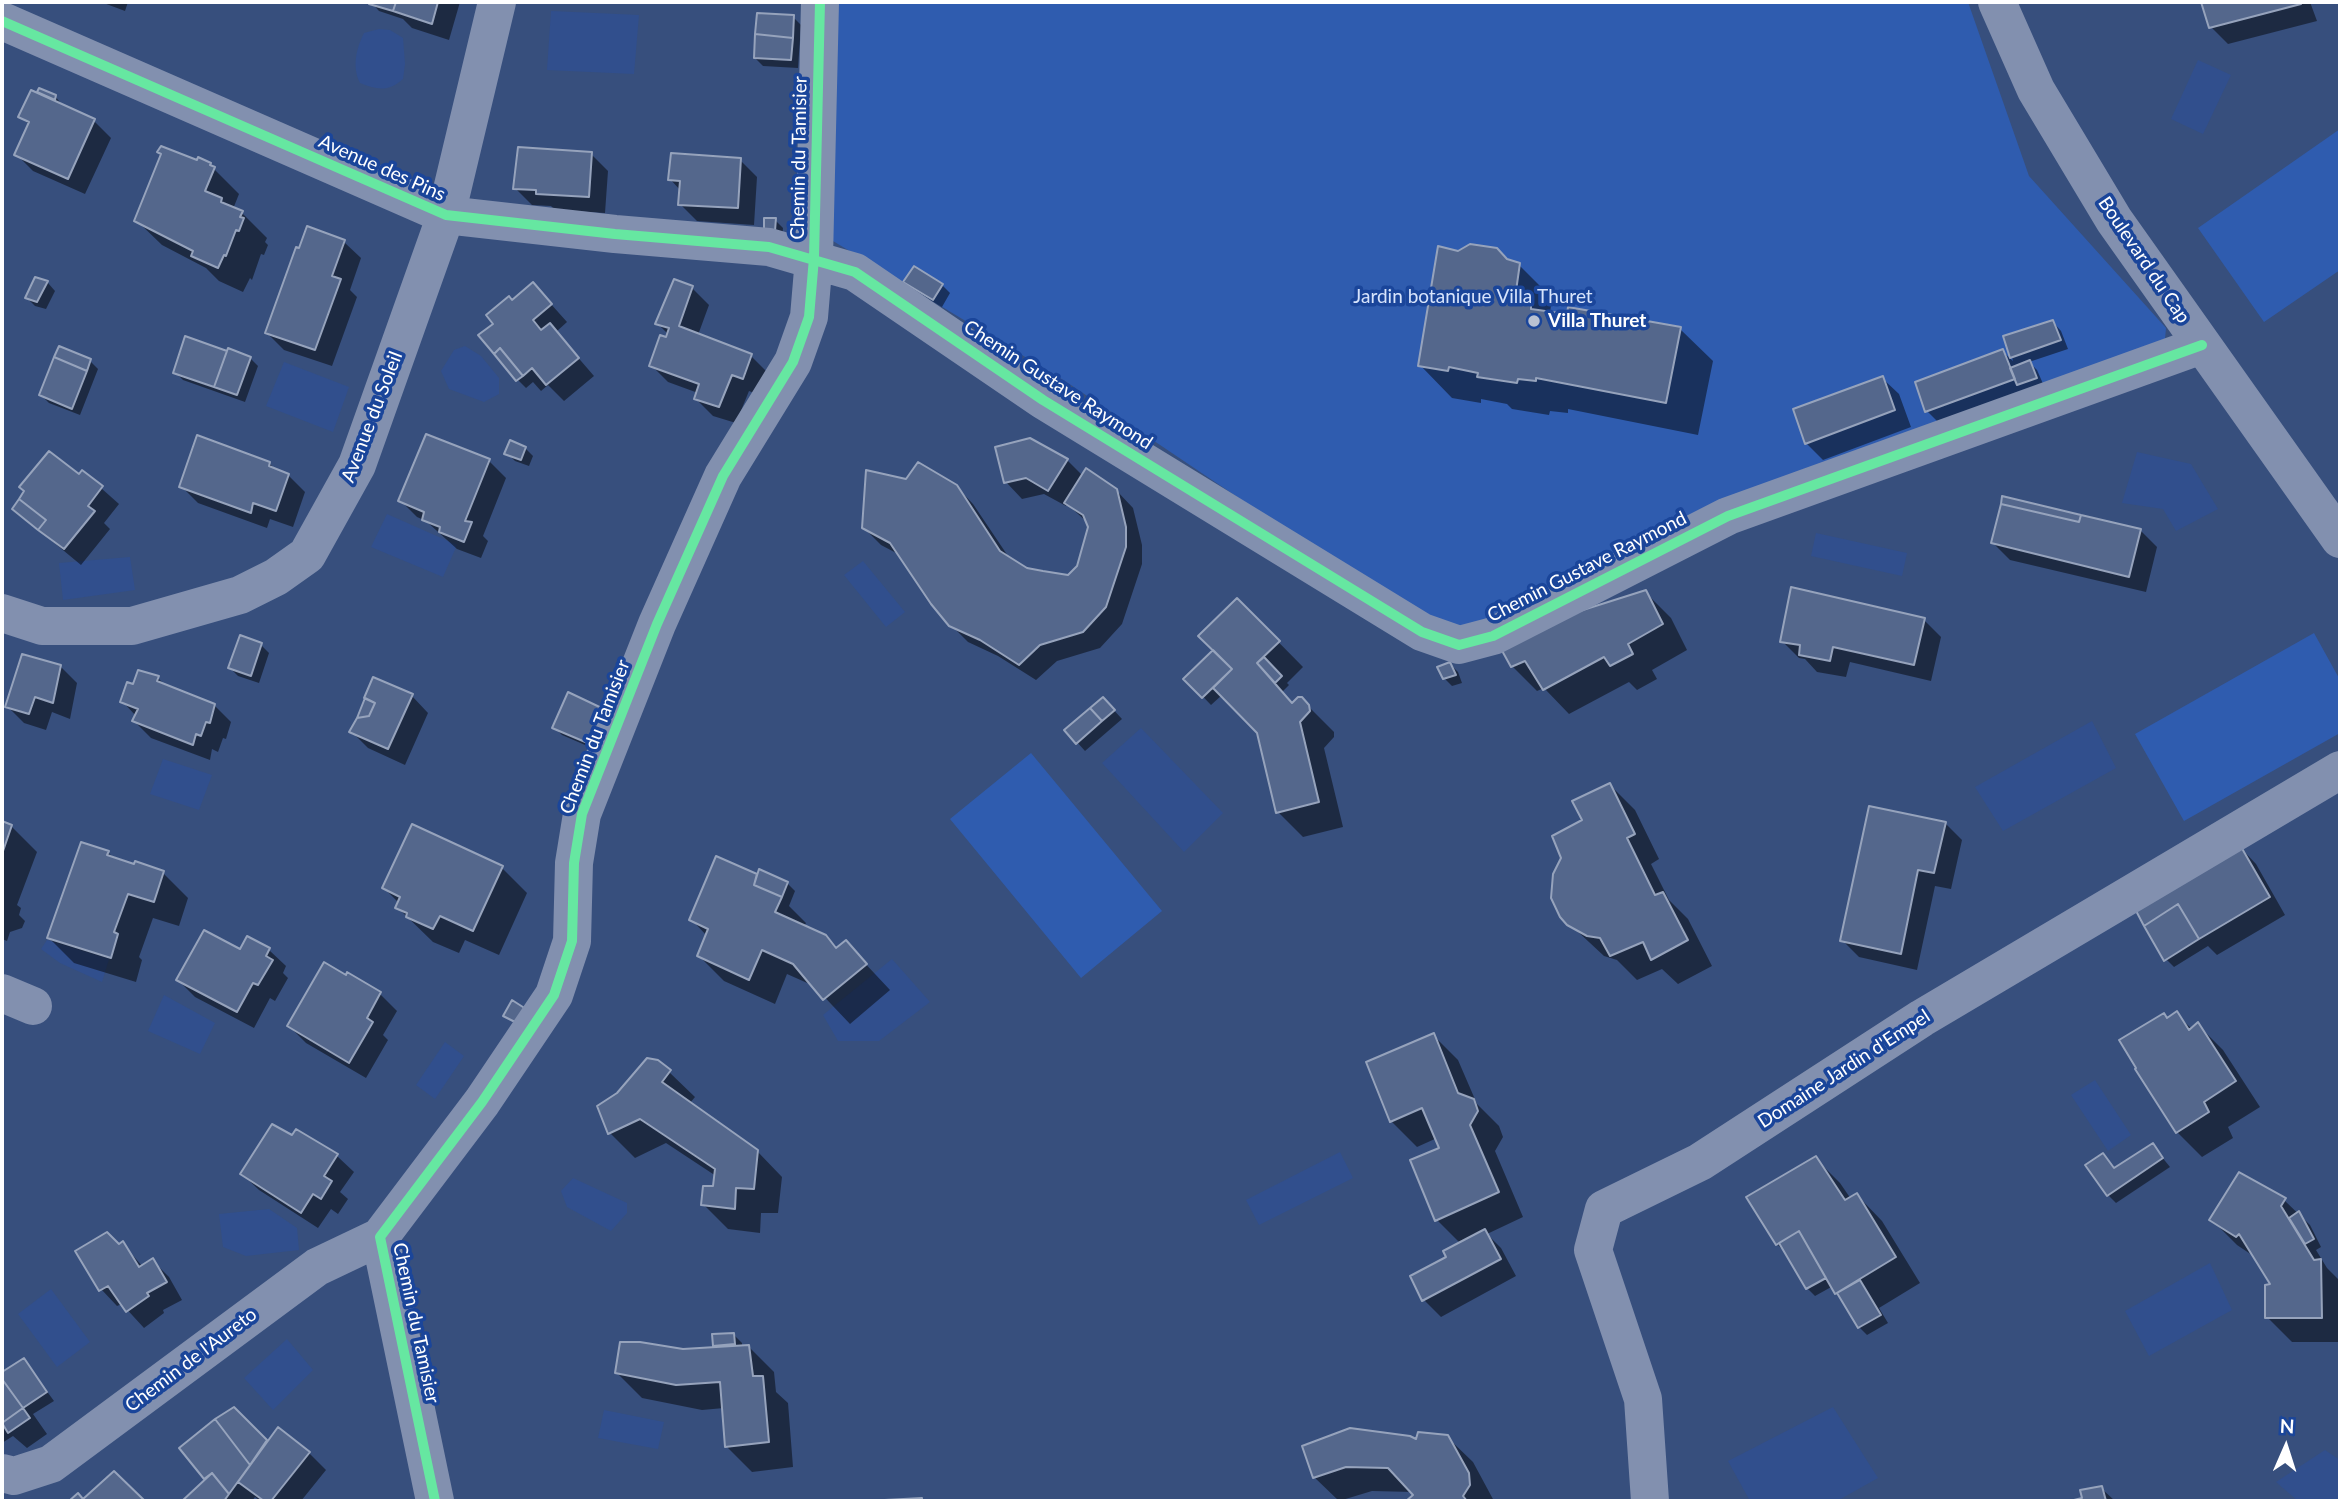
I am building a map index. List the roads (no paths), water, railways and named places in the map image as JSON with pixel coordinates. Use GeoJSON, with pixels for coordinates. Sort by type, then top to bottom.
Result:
{"type":"FeatureCollection","features":[{"type":"Feature","properties":{"kind":"street","name":"Avenue du Soleil"},"geometry":{"type":"LineString","coordinates":[[2,613],[42,626],[132,626],[240,595],[276,578],[307,555],[357,466],[446,215],[498,2]]}},
{"type":"Feature","properties":{"kind":"street","name":"Chemin du Tamisier"},"geometry":{"type":"LineString","coordinates":[[435,1501],[380,1237],[482,1102],[554,995],[572,941],[574,863],[582,814],[657,624],[723,476],[793,362],[809,317],[814,258],[820,2]]}},
{"type":"Feature","properties":{"kind":"street","name":"Boulevard du Cap"},"geometry":{"type":"LineString","coordinates":[[1997,2],[2036,90],[2100,196],[2340,539]]}},
{"type":"Feature","properties":{"kind":"street","name":"Avenue des Pins"},"geometry":{"type":"LineString","coordinates":[[2,21],[446,215],[615,234],[769,247],[814,258]]}},
{"type":"Feature","properties":{"kind":"street","name":"Chemin Gustave Raymond"},"geometry":{"type":"LineString","coordinates":[[814,258],[855,272],[1044,400],[1422,632],[1459,645],[1493,636],[1728,516],[2202,345]]}},
{"type":"Feature","properties":{"kind":"street","name":"Domaine Jardin d'Empel"},"geometry":{"type":"LineString","coordinates":[[1650,1501],[1643,1399],[1593,1250],[1604,1209],[1700,1161],[1922,1018],[2340,770]]}},
{"type":"Feature","properties":{"kind":"street","name":"Chemin de l'Aureto"},"geometry":{"type":"LineString","coordinates":[[2,1473],[14,1476],[51,1464],[317,1267],[380,1237]]}},
{"type":"Feature","properties":{"kind":"place","name":"Villa Thuret"},"geometry":{"type":"Point","coordinates":[1534,321]}},
{"type":"Feature","properties":{"kind":"park label","name":"Jardin botanique Villa Thuret"},"geometry":{"type":"Point","coordinates":[1473,297]}}]}
